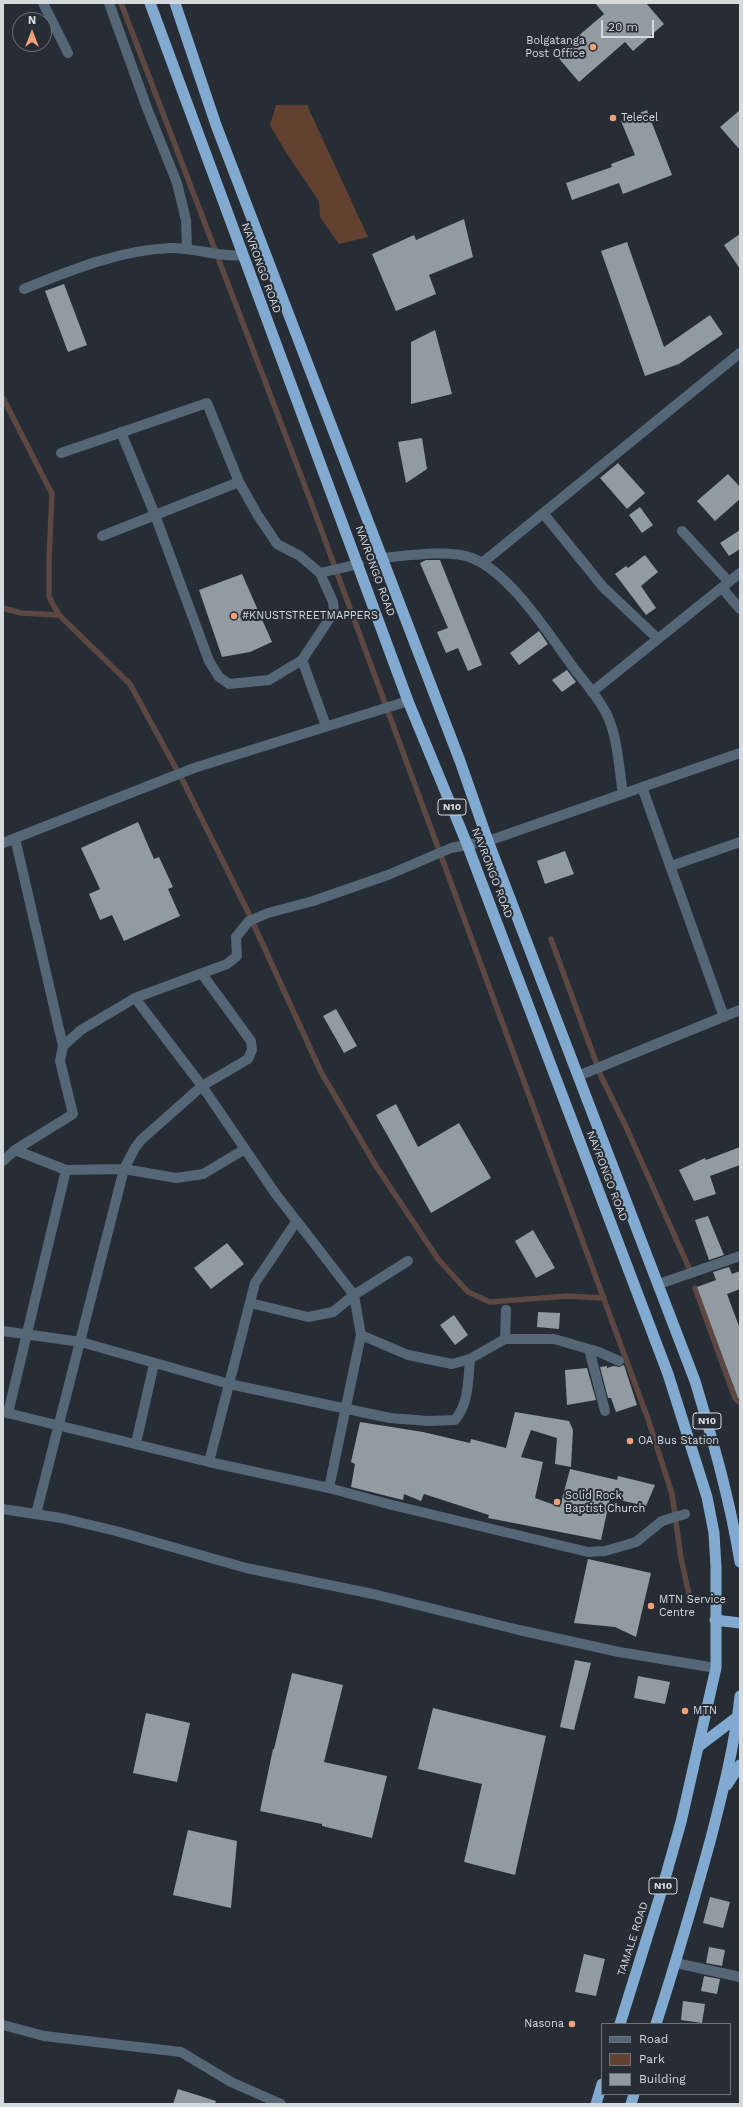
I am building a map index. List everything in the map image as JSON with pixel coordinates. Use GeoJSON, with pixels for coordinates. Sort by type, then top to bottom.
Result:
{"type":"FeatureCollection","features":[{"type":"Feature","properties":{"kind":"highway","name":"NAVRONGO ROAD"},"geometry":{"type":"LineString","coordinates":[[150,3],[359,564],[408,701],[467,844],[668,1374],[707,1497],[714,1534],[716,1567],[716,1668],[700,1746]]}},
{"type":"Feature","properties":{"kind":"highway","name":"NAVRONGO ROAD"},"geometry":{"type":"LineString","coordinates":[[174,3],[216,125],[460,761],[488,840],[695,1381],[717,1453],[732,1515],[740,1562]]}},
{"type":"Feature","properties":{"kind":"highway"},"geometry":{"type":"LineString","coordinates":[[715,1620],[740,1623]]}},
{"type":"Feature","properties":{"kind":"highway"},"geometry":{"type":"LineString","coordinates":[[656,2023],[676,1963],[723,1790],[739,1716],[740,1696]]}},
{"type":"Feature","properties":{"kind":"highway"},"geometry":{"type":"LineString","coordinates":[[700,1746],[739,1716]]}},
{"type":"Feature","properties":{"kind":"highway","name":"TAMALE ROAD"},"geometry":{"type":"LineString","coordinates":[[620,2023],[660,1896],[700,1746]]}},
{"type":"Feature","properties":{"kind":"highway"},"geometry":{"type":"LineString","coordinates":[[723,1790],[740,1765]]}},
{"type":"Feature","properties":{"kind":"highway"},"geometry":{"type":"LineString","coordinates":[[596,2104],[601,2087]]}},
{"type":"Feature","properties":{"kind":"street"},"geometry":{"type":"LineString","coordinates":[[44,3],[68,53]]}},
{"type":"Feature","properties":{"kind":"street"},"geometry":{"type":"LineString","coordinates":[[109,3],[147,108],[177,183],[186,220],[187,249]]}},
{"type":"Feature","properties":{"kind":"street"},"geometry":{"type":"LineString","coordinates":[[24,289],[57,276],[121,255],[170,248],[187,249],[231,256],[243,255]]}},
{"type":"Feature","properties":{"kind":"street"},"geometry":{"type":"LineString","coordinates":[[482,563],[740,353]]}},
{"type":"Feature","properties":{"kind":"street"},"geometry":{"type":"LineString","coordinates":[[61,453],[121,432],[207,403],[239,482],[277,544],[300,556],[320,573],[333,602],[334,612],[302,660],[269,680],[229,684],[219,677],[209,661],[155,515],[121,432]]}},
{"type":"Feature","properties":{"kind":"street"},"geometry":{"type":"LineString","coordinates":[[102,536],[239,482]]}},
{"type":"Feature","properties":{"kind":"street"},"geometry":{"type":"LineString","coordinates":[[543,513],[603,587],[657,638]]}},
{"type":"Feature","properties":{"kind":"street"},"geometry":{"type":"LineString","coordinates":[[682,531],[726,585],[740,609]]}},
{"type":"Feature","properties":{"kind":"street"},"geometry":{"type":"LineString","coordinates":[[381,558],[442,553],[470,557],[489,566],[514,591],[592,692],[608,717],[616,748],[623,794]]}},
{"type":"Feature","properties":{"kind":"street"},"geometry":{"type":"LineString","coordinates":[[320,573],[359,564]]}},
{"type":"Feature","properties":{"kind":"street"},"geometry":{"type":"LineString","coordinates":[[592,692],[657,638],[740,574]]}},
{"type":"Feature","properties":{"kind":"street"},"geometry":{"type":"LineString","coordinates":[[302,660],[326,726]]}},
{"type":"Feature","properties":{"kind":"street"},"geometry":{"type":"LineString","coordinates":[[3,843],[194,768],[408,701]]}},
{"type":"Feature","properties":{"kind":"street"},"geometry":{"type":"LineString","coordinates":[[63,1046],[81,1030],[135,998],[227,964],[237,956],[236,937],[249,921],[268,913],[313,901],[388,875],[451,848],[488,840],[740,753]]}},
{"type":"Feature","properties":{"kind":"street"},"geometry":{"type":"LineString","coordinates":[[642,787],[724,1016]]}},
{"type":"Feature","properties":{"kind":"street"},"geometry":{"type":"LineString","coordinates":[[3,1160],[15,1150],[73,1114],[60,1061],[63,1046],[16,838]]}},
{"type":"Feature","properties":{"kind":"street"},"geometry":{"type":"LineString","coordinates":[[671,866],[740,842]]}},
{"type":"Feature","properties":{"kind":"street"},"geometry":{"type":"LineString","coordinates":[[36,1514],[124,1169],[135,1148],[142,1140],[202,1086],[248,1059],[252,1050],[251,1041],[202,974]]}},
{"type":"Feature","properties":{"kind":"street"},"geometry":{"type":"LineString","coordinates":[[135,998],[202,1086],[296,1222],[354,1296],[361,1335],[329,1488]]}},
{"type":"Feature","properties":{"kind":"street"},"geometry":{"type":"LineString","coordinates":[[578,1076],[740,1010]]}},
{"type":"Feature","properties":{"kind":"street"},"geometry":{"type":"LineString","coordinates":[[15,1150],[66,1170],[124,1169],[176,1178],[203,1174],[245,1149]]}},
{"type":"Feature","properties":{"kind":"street"},"geometry":{"type":"LineString","coordinates":[[66,1170],[27,1335],[6,1412],[209,1462],[329,1488],[388,1504],[588,1552],[605,1551],[636,1542],[662,1521],[685,1514]]}},
{"type":"Feature","properties":{"kind":"street"},"geometry":{"type":"LineString","coordinates":[[209,1462],[254,1283],[296,1222]]}},
{"type":"Feature","properties":{"kind":"street"},"geometry":{"type":"LineString","coordinates":[[659,1284],[740,1256]]}},
{"type":"Feature","properties":{"kind":"street"},"geometry":{"type":"LineString","coordinates":[[250,1303],[308,1317],[333,1312],[354,1296],[408,1261]]}},
{"type":"Feature","properties":{"kind":"street"},"geometry":{"type":"LineString","coordinates":[[505,1339],[506,1310]]}},
{"type":"Feature","properties":{"kind":"street"},"geometry":{"type":"LineString","coordinates":[[3,1331],[80,1342],[229,1384],[390,1418],[428,1421],[455,1420],[461,1412],[467,1394],[470,1359]]}},
{"type":"Feature","properties":{"kind":"street"},"geometry":{"type":"LineString","coordinates":[[361,1335],[408,1355],[452,1364],[470,1359],[505,1339],[554,1338],[589,1349],[619,1361]]}},
{"type":"Feature","properties":{"kind":"street"},"geometry":{"type":"LineString","coordinates":[[589,1349],[605,1411]]}},
{"type":"Feature","properties":{"kind":"street"},"geometry":{"type":"LineString","coordinates":[[136,1443],[154,1364]]}},
{"type":"Feature","properties":{"kind":"street"},"geometry":{"type":"LineString","coordinates":[[3,1509],[36,1514],[116,1531],[246,1568],[373,1594],[519,1630],[626,1654],[716,1668]]}},
{"type":"Feature","properties":{"kind":"street"},"geometry":{"type":"LineString","coordinates":[[676,1963],[740,1977]]}},
{"type":"Feature","properties":{"kind":"street"},"geometry":{"type":"LineString","coordinates":[[3,2025],[44,2036],[181,2052],[231,2082],[281,2104]]}},
{"type":"Feature","properties":{"kind":"green space"},"geometry":{"type":"Polygon","coordinates":[[[276,105],[307,105],[368,237],[339,244],[320,217],[319,201],[287,154],[270,125],[276,105]]]}},
{"type":"Feature","properties":{"kind":"building","name":"Bolgatanga Post Office"},"geometry":{"type":"Polygon","coordinates":[[[595,3],[646,3],[664,24],[633,51],[625,42],[579,82],[556,55],[604,14],[595,3]]]}},
{"type":"Feature","properties":{"kind":"building"},"geometry":{"type":"Polygon","coordinates":[[[647,110],[672,175],[623,194],[619,183],[572,200],[566,183],[612,167],[611,164],[635,155],[621,121],[647,110]]]}},
{"type":"Feature","properties":{"kind":"building"},"geometry":{"type":"Polygon","coordinates":[[[740,110],[740,150],[720,127],[740,110]]]}},
{"type":"Feature","properties":{"kind":"building"},"geometry":{"type":"Polygon","coordinates":[[[464,219],[473,257],[429,275],[436,294],[396,311],[372,254],[414,235],[416,240],[464,219]]]}},
{"type":"Feature","properties":{"kind":"building"},"geometry":{"type":"Polygon","coordinates":[[[740,234],[740,269],[724,245],[740,234]]]}},
{"type":"Feature","properties":{"kind":"building"},"geometry":{"type":"Polygon","coordinates":[[[627,242],[664,347],[710,315],[723,334],[679,364],[645,376],[601,251],[627,242]]]}},
{"type":"Feature","properties":{"kind":"building"},"geometry":{"type":"Polygon","coordinates":[[[64,284],[87,345],[68,352],[45,291],[64,284]]]}},
{"type":"Feature","properties":{"kind":"building"},"geometry":{"type":"Polygon","coordinates":[[[435,330],[452,394],[411,404],[411,342],[435,330]]]}},
{"type":"Feature","properties":{"kind":"building"},"geometry":{"type":"Polygon","coordinates":[[[422,438],[427,469],[406,483],[398,442],[422,438]]]}},
{"type":"Feature","properties":{"kind":"building"},"geometry":{"type":"Polygon","coordinates":[[[618,463],[645,493],[627,509],[600,478],[618,463]]]}},
{"type":"Feature","properties":{"kind":"building"},"geometry":{"type":"Polygon","coordinates":[[[728,474],[740,487],[740,499],[715,521],[697,501],[728,474]]]}},
{"type":"Feature","properties":{"kind":"building"},"geometry":{"type":"Polygon","coordinates":[[[640,507],[653,525],[642,533],[629,515],[640,507]]]}},
{"type":"Feature","properties":{"kind":"building"},"geometry":{"type":"Polygon","coordinates":[[[740,530],[740,549],[729,556],[720,543],[740,530]]]}},
{"type":"Feature","properties":{"kind":"building"},"geometry":{"type":"Polygon","coordinates":[[[645,555],[658,572],[641,586],[656,608],[646,615],[615,574],[626,566],[628,568],[645,555]]]}},
{"type":"Feature","properties":{"kind":"building"},"geometry":{"type":"Polygon","coordinates":[[[426,560],[440,560],[482,665],[468,671],[458,648],[446,653],[437,632],[448,628],[420,563],[426,560]]]}},
{"type":"Feature","properties":{"kind":"building","name":"#KNUSTSTREETMAPPERS"},"geometry":{"type":"Polygon","coordinates":[[[242,574],[272,642],[250,652],[222,657],[199,590],[242,574]]]}},
{"type":"Feature","properties":{"kind":"building"},"geometry":{"type":"Polygon","coordinates":[[[539,631],[548,644],[519,665],[510,653],[539,631]]]}},
{"type":"Feature","properties":{"kind":"building"},"geometry":{"type":"Polygon","coordinates":[[[567,670],[576,682],[562,692],[552,680],[567,670]]]}},
{"type":"Feature","properties":{"kind":"building"},"geometry":{"type":"Polygon","coordinates":[[[138,822],[154,859],[159,857],[173,887],[168,889],[180,916],[124,941],[112,915],[100,920],[89,894],[100,889],[81,848],[138,822]]]}},
{"type":"Feature","properties":{"kind":"building"},"geometry":{"type":"Polygon","coordinates":[[[565,851],[574,874],[545,884],[537,861],[565,851]]]}},
{"type":"Feature","properties":{"kind":"building"},"geometry":{"type":"Polygon","coordinates":[[[336,1009],[357,1046],[344,1053],[323,1016],[336,1009]]]}},
{"type":"Feature","properties":{"kind":"building"},"geometry":{"type":"Polygon","coordinates":[[[396,1104],[418,1147],[459,1123],[491,1178],[431,1213],[376,1115],[396,1104]]]}},
{"type":"Feature","properties":{"kind":"building"},"geometry":{"type":"Polygon","coordinates":[[[740,1147],[740,1165],[710,1176],[716,1194],[694,1201],[679,1170],[705,1158],[706,1160],[740,1147]]]}},
{"type":"Feature","properties":{"kind":"building"},"geometry":{"type":"Polygon","coordinates":[[[708,1216],[724,1255],[709,1260],[695,1220],[708,1216]]]}},
{"type":"Feature","properties":{"kind":"building"},"geometry":{"type":"Polygon","coordinates":[[[533,1230],[555,1268],[536,1278],[515,1241],[533,1230]]]}},
{"type":"Feature","properties":{"kind":"building"},"geometry":{"type":"Polygon","coordinates":[[[227,1243],[244,1264],[211,1289],[194,1268],[227,1243]]]}},
{"type":"Feature","properties":{"kind":"building"},"geometry":{"type":"Polygon","coordinates":[[[729,1267],[732,1274],[740,1271],[740,1289],[727,1294],[740,1329],[740,1397],[738,1398],[697,1287],[716,1280],[713,1272],[729,1267]]]}},
{"type":"Feature","properties":{"kind":"building"},"geometry":{"type":"Polygon","coordinates":[[[538,1312],[560,1313],[559,1329],[537,1327],[538,1312]]]}},
{"type":"Feature","properties":{"kind":"building"},"geometry":{"type":"Polygon","coordinates":[[[454,1315],[468,1335],[455,1345],[440,1325],[454,1315]]]}},
{"type":"Feature","properties":{"kind":"building"},"geometry":{"type":"Polygon","coordinates":[[[624,1365],[637,1405],[616,1412],[611,1398],[608,1398],[600,1367],[619,1367],[624,1365]]]}},
{"type":"Feature","properties":{"kind":"building"},"geometry":{"type":"Polygon","coordinates":[[[587,1368],[596,1400],[567,1405],[565,1370],[587,1368]]]}},
{"type":"Feature","properties":{"kind":"building"},"geometry":{"type":"Polygon","coordinates":[[[515,1412],[569,1421],[573,1430],[571,1467],[555,1464],[557,1438],[531,1430],[521,1457],[543,1462],[535,1498],[560,1507],[570,1469],[617,1480],[618,1476],[655,1485],[646,1506],[610,1498],[601,1540],[488,1518],[489,1515],[424,1494],[421,1501],[404,1494],[403,1500],[351,1487],[355,1464],[351,1462],[360,1422],[423,1432],[470,1443],[471,1439],[506,1448],[515,1412]]]}},
{"type":"Feature","properties":{"kind":"building"},"geometry":{"type":"Polygon","coordinates":[[[588,1559],[651,1573],[636,1637],[615,1627],[574,1623],[588,1559]]]}},
{"type":"Feature","properties":{"kind":"building"},"geometry":{"type":"Polygon","coordinates":[[[575,1660],[591,1663],[574,1730],[560,1727],[575,1660]]]}},
{"type":"Feature","properties":{"kind":"building"},"geometry":{"type":"Polygon","coordinates":[[[292,1673],[343,1685],[324,1762],[387,1776],[372,1838],[322,1826],[322,1824],[260,1811],[273,1749],[292,1673]]]}},
{"type":"Feature","properties":{"kind":"building"},"geometry":{"type":"Polygon","coordinates":[[[638,1676],[670,1682],[665,1704],[634,1698],[638,1676]]]}},
{"type":"Feature","properties":{"kind":"building"},"geometry":{"type":"Polygon","coordinates":[[[433,1708],[546,1736],[515,1875],[464,1862],[482,1784],[418,1769],[433,1708]]]}},
{"type":"Feature","properties":{"kind":"building"},"geometry":{"type":"Polygon","coordinates":[[[146,1713],[190,1723],[177,1782],[133,1773],[146,1713]]]}},
{"type":"Feature","properties":{"kind":"building"},"geometry":{"type":"Polygon","coordinates":[[[188,1830],[237,1841],[231,1908],[173,1895],[188,1830]]]}},
{"type":"Feature","properties":{"kind":"building"},"geometry":{"type":"Polygon","coordinates":[[[710,1897],[730,1902],[723,1928],[703,1923],[710,1897]]]}},
{"type":"Feature","properties":{"kind":"building"},"geometry":{"type":"Polygon","coordinates":[[[709,1947],[725,1950],[722,1966],[706,1963],[709,1947]]]}},
{"type":"Feature","properties":{"kind":"building"},"geometry":{"type":"Polygon","coordinates":[[[584,1954],[605,1959],[596,1996],[575,1992],[584,1954]]]}},
{"type":"Feature","properties":{"kind":"building"},"geometry":{"type":"Polygon","coordinates":[[[704,1976],[720,1979],[717,1994],[701,1991],[704,1976]]]}},
{"type":"Feature","properties":{"kind":"building"},"geometry":{"type":"Polygon","coordinates":[[[683,2001],[705,2004],[702,2023],[681,2020],[683,2001]]]}},
{"type":"Feature","properties":{"kind":"building"},"geometry":{"type":"Polygon","coordinates":[[[178,2089],[216,2101],[215,2104],[173,2104],[178,2089]]]}},
{"type":"Feature","properties":{"kind":"waterway"},"geometry":{"type":"LineString","coordinates":[[121,3],[311,502],[648,1419],[672,1494],[681,1558],[690,1599]]}},
{"type":"Feature","properties":{"kind":"waterway"},"geometry":{"type":"LineString","coordinates":[[3,398],[52,494],[49,597],[59,615],[130,684],[185,785],[248,912],[321,1072],[376,1166],[438,1259],[468,1292],[490,1302],[567,1296],[604,1298]]}},
{"type":"Feature","properties":{"kind":"waterway"},"geometry":{"type":"LineString","coordinates":[[3,608],[21,613],[59,615]]}},
{"type":"Feature","properties":{"kind":"waterway"},"geometry":{"type":"LineString","coordinates":[[551,939],[601,1076],[627,1129],[689,1268]]}},
{"type":"Feature","properties":{"kind":"waterway"},"geometry":{"type":"LineString","coordinates":[[695,1288],[735,1398],[740,1403]]}},
{"type":"Feature","properties":{"kind":"place","name":"Bolgatanga Post Office"},"geometry":{"type":"Point","coordinates":[593,47]}},
{"type":"Feature","properties":{"kind":"place","name":"Telecel"},"geometry":{"type":"Point","coordinates":[613,118]}},
{"type":"Feature","properties":{"kind":"place","name":"#KNUSTSTREETMAPPERS"},"geometry":{"type":"Point","coordinates":[234,616]}},
{"type":"Feature","properties":{"kind":"place","name":"OA Bus Station"},"geometry":{"type":"Point","coordinates":[630,1441]}},
{"type":"Feature","properties":{"kind":"place","name":"Solid Rock Baptist Church"},"geometry":{"type":"Point","coordinates":[557,1502]}},
{"type":"Feature","properties":{"kind":"place","name":"MTN Service Centre"},"geometry":{"type":"Point","coordinates":[651,1606]}},
{"type":"Feature","properties":{"kind":"place","name":"MTN"},"geometry":{"type":"Point","coordinates":[685,1711]}},
{"type":"Feature","properties":{"kind":"place","name":"Nasona"},"geometry":{"type":"Point","coordinates":[572,2024]}}]}
